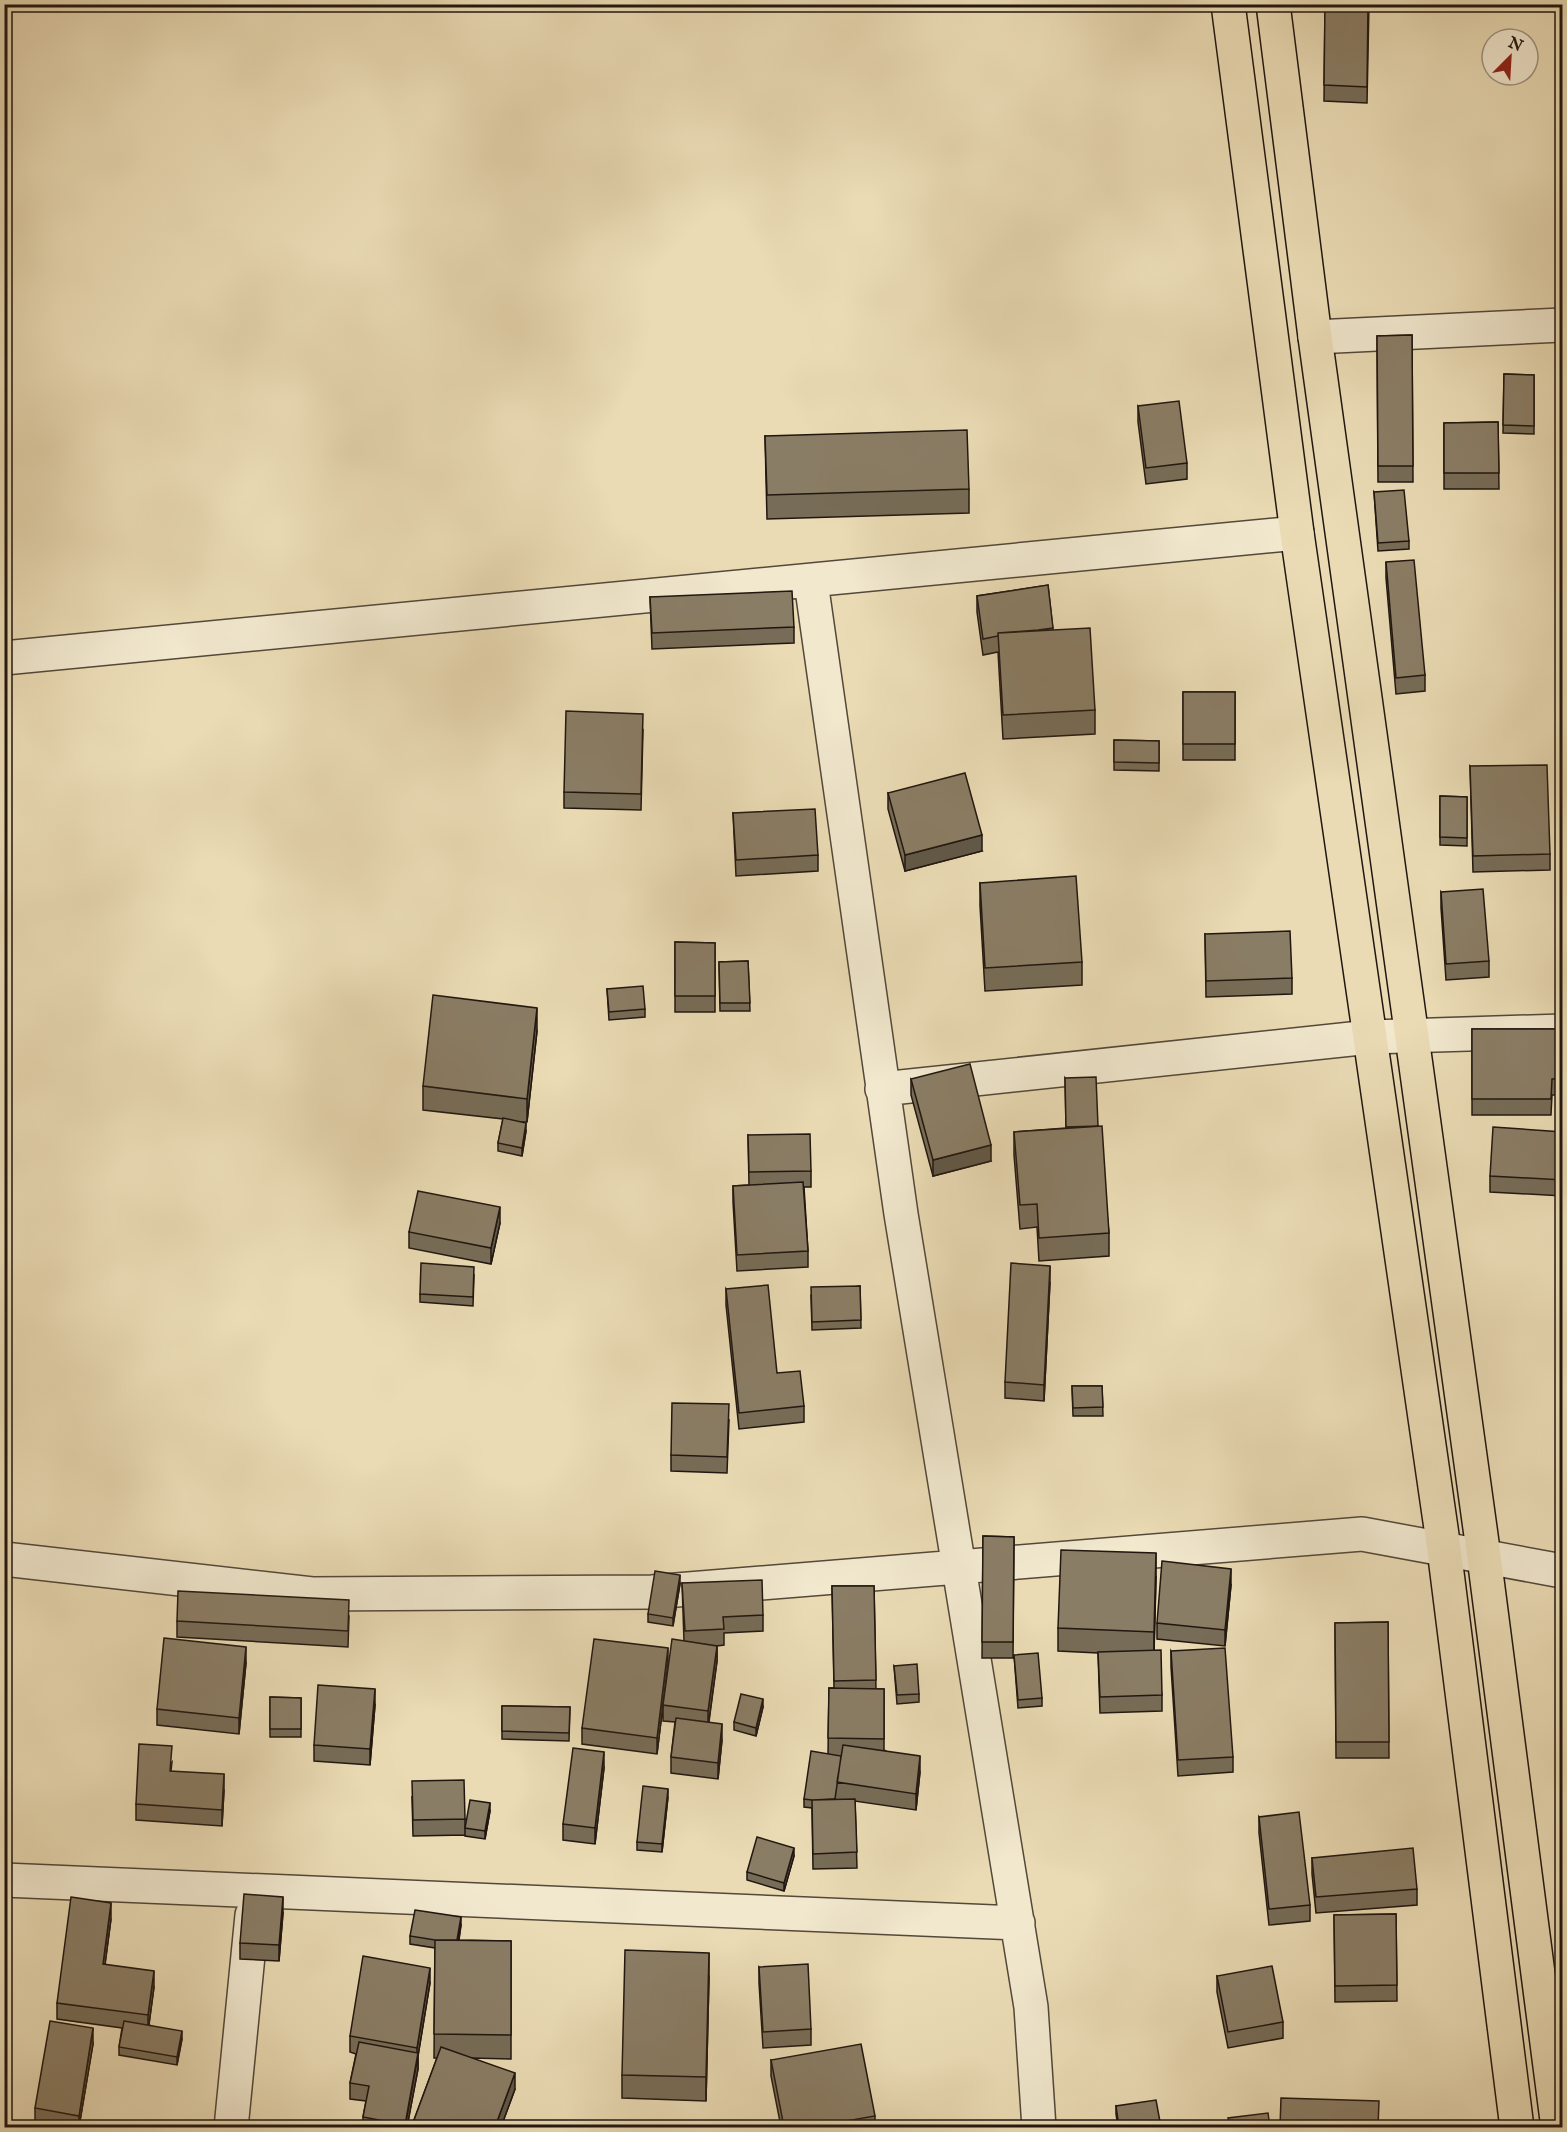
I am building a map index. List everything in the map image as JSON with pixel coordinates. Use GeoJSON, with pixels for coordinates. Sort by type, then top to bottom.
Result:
{"type":"FeatureCollection","features":[{"type":"Feature","properties":{"kind":"main road"},"geometry":{"type":"LineString","coordinates":[[1228,4],[1297,533],[1444,1549],[1518,2127]]}},
{"type":"Feature","properties":{"kind":"main road"},"geometry":{"type":"LineString","coordinates":[[1273,4],[1315,338],[1484,1557],[1558,2127]]}},
{"type":"Feature","properties":{"kind":"street"},"geometry":{"type":"LineString","coordinates":[[1315,338],[1563,325]]}},
{"type":"Feature","properties":{"kind":"street"},"geometry":{"type":"LineString","coordinates":[[4,658],[811,582],[1297,533]]}},
{"type":"Feature","properties":{"kind":"street"},"geometry":{"type":"LineString","coordinates":[[811,582],[882,1089],[1031,2007],[1039,2127]]}},
{"type":"Feature","properties":{"kind":"street"},"geometry":{"type":"LineString","coordinates":[[882,1089],[1370,1037],[1563,1031]]}},
{"type":"Feature","properties":{"kind":"street"},"geometry":{"type":"LineString","coordinates":[[4,1559],[312,1594],[652,1592],[1362,1534],[1563,1571]]}},
{"type":"Feature","properties":{"kind":"street"},"geometry":{"type":"LineString","coordinates":[[4,1880],[255,1893],[1018,1923]]}},
{"type":"Feature","properties":{"kind":"street"},"geometry":{"type":"LineString","coordinates":[[231,2127],[255,1893]]}},
{"type":"Feature","properties":{"kind":"building"},"geometry":{"type":"Polygon","coordinates":[[[1325,4],[1368,4],[1367,87],[1324,85],[1325,4]]]}},
{"type":"Feature","properties":{"kind":"building"},"geometry":{"type":"Polygon","coordinates":[[[1412,335],[1413,466],[1378,466],[1377,336],[1412,335]]]}},
{"type":"Feature","properties":{"kind":"building"},"geometry":{"type":"Polygon","coordinates":[[[1504,374],[1534,375],[1534,426],[1503,425],[1504,374]]]}},
{"type":"Feature","properties":{"kind":"building"},"geometry":{"type":"Polygon","coordinates":[[[1179,401],[1187,463],[1146,468],[1138,406],[1179,401]]]}},
{"type":"Feature","properties":{"kind":"building"},"geometry":{"type":"Polygon","coordinates":[[[1498,422],[1499,473],[1444,473],[1444,423],[1498,422]]]}},
{"type":"Feature","properties":{"kind":"building"},"geometry":{"type":"Polygon","coordinates":[[[967,430],[969,489],[767,495],[765,436],[967,430]]]}},
{"type":"Feature","properties":{"kind":"building"},"geometry":{"type":"Polygon","coordinates":[[[1404,490],[1409,541],[1378,543],[1374,492],[1404,490]]]}},
{"type":"Feature","properties":{"kind":"building"},"geometry":{"type":"Polygon","coordinates":[[[1414,560],[1425,675],[1396,678],[1386,562],[1414,560]]]}},
{"type":"Feature","properties":{"kind":"building"},"geometry":{"type":"Polygon","coordinates":[[[1048,585],[1053,628],[998,633],[998,636],[983,639],[977,596],[1048,585]]]}},
{"type":"Feature","properties":{"kind":"building"},"geometry":{"type":"Polygon","coordinates":[[[792,591],[794,627],[652,633],[650,597],[792,591]]]}},
{"type":"Feature","properties":{"kind":"building"},"geometry":{"type":"Polygon","coordinates":[[[1090,628],[1095,710],[1003,715],[998,633],[1090,628]]]}},
{"type":"Feature","properties":{"kind":"building"},"geometry":{"type":"Polygon","coordinates":[[[1183,692],[1235,692],[1235,744],[1183,744],[1183,692]]]}},
{"type":"Feature","properties":{"kind":"building"},"geometry":{"type":"Polygon","coordinates":[[[566,711],[643,714],[641,794],[564,792],[566,711]]]}},
{"type":"Feature","properties":{"kind":"building"},"geometry":{"type":"Polygon","coordinates":[[[1114,740],[1159,741],[1159,763],[1114,762],[1114,740]]]}},
{"type":"Feature","properties":{"kind":"building"},"geometry":{"type":"Polygon","coordinates":[[[1547,765],[1550,854],[1473,856],[1470,766],[1547,765]]]}},
{"type":"Feature","properties":{"kind":"building"},"geometry":{"type":"Polygon","coordinates":[[[965,773],[982,835],[905,855],[888,793],[965,773]]]}},
{"type":"Feature","properties":{"kind":"building"},"geometry":{"type":"Polygon","coordinates":[[[1440,796],[1467,797],[1467,838],[1440,837],[1440,796]]]}},
{"type":"Feature","properties":{"kind":"building"},"geometry":{"type":"Polygon","coordinates":[[[815,809],[818,855],[736,860],[733,813],[815,809]]]}},
{"type":"Feature","properties":{"kind":"building"},"geometry":{"type":"Polygon","coordinates":[[[1076,876],[1082,962],[985,968],[980,883],[1076,876]]]}},
{"type":"Feature","properties":{"kind":"building"},"geometry":{"type":"Polygon","coordinates":[[[1483,889],[1489,961],[1446,964],[1441,892],[1483,889]]]}},
{"type":"Feature","properties":{"kind":"building"},"geometry":{"type":"Polygon","coordinates":[[[1290,931],[1292,978],[1206,981],[1205,934],[1290,931]]]}},
{"type":"Feature","properties":{"kind":"building"},"geometry":{"type":"Polygon","coordinates":[[[675,942],[715,943],[715,996],[675,996],[675,942]]]}},
{"type":"Feature","properties":{"kind":"building"},"geometry":{"type":"Polygon","coordinates":[[[748,961],[750,1003],[720,1003],[719,962],[748,961]]]}},
{"type":"Feature","properties":{"kind":"building"},"geometry":{"type":"Polygon","coordinates":[[[643,986],[645,1009],[609,1012],[607,989],[643,986]]]}},
{"type":"Feature","properties":{"kind":"building"},"geometry":{"type":"Polygon","coordinates":[[[433,995],[537,1008],[527,1099],[423,1086],[433,995]]]}},
{"type":"Feature","properties":{"kind":"building"},"geometry":{"type":"Polygon","coordinates":[[[1472,1029],[1563,1029],[1563,1079],[1552,1079],[1551,1099],[1472,1099],[1472,1029]]]}},
{"type":"Feature","properties":{"kind":"building"},"geometry":{"type":"Polygon","coordinates":[[[970,1064],[991,1145],[933,1160],[911,1079],[970,1064]]]}},
{"type":"Feature","properties":{"kind":"building"},"geometry":{"type":"Polygon","coordinates":[[[1096,1077],[1098,1126],[1066,1127],[1065,1078],[1096,1077]]]}},
{"type":"Feature","properties":{"kind":"building"},"geometry":{"type":"Polygon","coordinates":[[[503,1118],[526,1123],[522,1148],[498,1143],[503,1118]]]}},
{"type":"Feature","properties":{"kind":"building"},"geometry":{"type":"Polygon","coordinates":[[[1102,1126],[1109,1233],[1039,1238],[1037,1204],[1020,1205],[1014,1132],[1102,1126]]]}},
{"type":"Feature","properties":{"kind":"building"},"geometry":{"type":"Polygon","coordinates":[[[1493,1127],[1563,1132],[1563,1180],[1490,1176],[1493,1127]]]}},
{"type":"Feature","properties":{"kind":"building"},"geometry":{"type":"Polygon","coordinates":[[[810,1134],[811,1171],[749,1172],[748,1135],[810,1134]]]}},
{"type":"Feature","properties":{"kind":"building"},"geometry":{"type":"Polygon","coordinates":[[[803,1182],[808,1251],[737,1255],[733,1186],[803,1182]]]}},
{"type":"Feature","properties":{"kind":"building"},"geometry":{"type":"Polygon","coordinates":[[[418,1191],[500,1207],[491,1248],[409,1232],[418,1191]]]}},
{"type":"Feature","properties":{"kind":"building"},"geometry":{"type":"Polygon","coordinates":[[[421,1263],[474,1267],[473,1297],[420,1294],[421,1263]]]}},
{"type":"Feature","properties":{"kind":"building"},"geometry":{"type":"Polygon","coordinates":[[[1011,1263],[1050,1266],[1044,1385],[1005,1382],[1011,1263]]]}},
{"type":"Feature","properties":{"kind":"building"},"geometry":{"type":"Polygon","coordinates":[[[768,1285],[777,1373],[800,1371],[804,1406],[739,1413],[726,1289],[768,1285]]]}},
{"type":"Feature","properties":{"kind":"building"},"geometry":{"type":"Polygon","coordinates":[[[860,1286],[861,1320],[812,1322],[811,1287],[860,1286]]]}},
{"type":"Feature","properties":{"kind":"building"},"geometry":{"type":"Polygon","coordinates":[[[1072,1386],[1102,1386],[1103,1407],[1073,1408],[1072,1386]]]}},
{"type":"Feature","properties":{"kind":"building"},"geometry":{"type":"Polygon","coordinates":[[[672,1403],[729,1404],[727,1457],[671,1455],[672,1403]]]}},
{"type":"Feature","properties":{"kind":"building"},"geometry":{"type":"Polygon","coordinates":[[[983,1536],[1014,1537],[1013,1642],[982,1642],[983,1536]]]}},
{"type":"Feature","properties":{"kind":"building"},"geometry":{"type":"Polygon","coordinates":[[[1061,1550],[1156,1553],[1154,1632],[1058,1628],[1061,1550]]]}},
{"type":"Feature","properties":{"kind":"building"},"geometry":{"type":"Polygon","coordinates":[[[1162,1561],[1231,1569],[1225,1630],[1157,1623],[1162,1561]]]}},
{"type":"Feature","properties":{"kind":"building"},"geometry":{"type":"Polygon","coordinates":[[[655,1571],[680,1575],[673,1618],[648,1614],[655,1571]]]}},
{"type":"Feature","properties":{"kind":"building"},"geometry":{"type":"Polygon","coordinates":[[[762,1580],[763,1615],[723,1617],[724,1629],[685,1631],[682,1583],[762,1580]]]}},
{"type":"Feature","properties":{"kind":"building"},"geometry":{"type":"Polygon","coordinates":[[[832,1586],[874,1586],[876,1680],[834,1681],[832,1586]]]}},
{"type":"Feature","properties":{"kind":"building"},"geometry":{"type":"Polygon","coordinates":[[[178,1591],[349,1600],[348,1631],[177,1621],[178,1591]]]}},
{"type":"Feature","properties":{"kind":"building"},"geometry":{"type":"Polygon","coordinates":[[[1388,1622],[1389,1742],[1336,1742],[1335,1623],[1388,1622]]]}},
{"type":"Feature","properties":{"kind":"building"},"geometry":{"type":"Polygon","coordinates":[[[164,1638],[246,1647],[239,1718],[157,1709],[164,1638]]]}},
{"type":"Feature","properties":{"kind":"building"},"geometry":{"type":"Polygon","coordinates":[[[594,1639],[668,1648],[657,1738],[582,1728],[594,1639]]]}},
{"type":"Feature","properties":{"kind":"building"},"geometry":{"type":"Polygon","coordinates":[[[672,1639],[717,1646],[708,1711],[663,1705],[672,1639]]]}},
{"type":"Feature","properties":{"kind":"building"},"geometry":{"type":"Polygon","coordinates":[[[1225,1648],[1233,1757],[1178,1760],[1171,1651],[1225,1648]]]}},
{"type":"Feature","properties":{"kind":"building"},"geometry":{"type":"Polygon","coordinates":[[[1161,1650],[1162,1695],[1100,1697],[1098,1652],[1161,1650]]]}},
{"type":"Feature","properties":{"kind":"building"},"geometry":{"type":"Polygon","coordinates":[[[1038,1653],[1042,1698],[1018,1700],[1014,1655],[1038,1653]]]}},
{"type":"Feature","properties":{"kind":"building"},"geometry":{"type":"Polygon","coordinates":[[[917,1664],[919,1694],[897,1695],[894,1666],[917,1664]]]}},
{"type":"Feature","properties":{"kind":"building"},"geometry":{"type":"Polygon","coordinates":[[[318,1685],[375,1689],[370,1749],[314,1745],[318,1685]]]}},
{"type":"Feature","properties":{"kind":"building"},"geometry":{"type":"Polygon","coordinates":[[[829,1688],[884,1689],[884,1739],[828,1738],[829,1688]]]}},
{"type":"Feature","properties":{"kind":"building"},"geometry":{"type":"Polygon","coordinates":[[[741,1694],[763,1699],[756,1728],[734,1722],[741,1694]]]}},
{"type":"Feature","properties":{"kind":"building"},"geometry":{"type":"Polygon","coordinates":[[[270,1697],[301,1698],[301,1729],[270,1729],[270,1697]]]}},
{"type":"Feature","properties":{"kind":"building"},"geometry":{"type":"Polygon","coordinates":[[[502,1706],[570,1707],[569,1733],[502,1731],[502,1706]]]}},
{"type":"Feature","properties":{"kind":"building"},"geometry":{"type":"Polygon","coordinates":[[[676,1718],[722,1724],[718,1763],[671,1757],[676,1718]]]}},
{"type":"Feature","properties":{"kind":"building"},"geometry":{"type":"Polygon","coordinates":[[[139,1744],[172,1746],[170,1771],[224,1774],[222,1810],[136,1804],[139,1744]]]}},
{"type":"Feature","properties":{"kind":"building"},"geometry":{"type":"Polygon","coordinates":[[[843,1745],[920,1756],[916,1794],[837,1782],[843,1745]]]}},
{"type":"Feature","properties":{"kind":"building"},"geometry":{"type":"Polygon","coordinates":[[[573,1748],[604,1752],[595,1828],[563,1824],[573,1748]]]}},
{"type":"Feature","properties":{"kind":"building"},"geometry":{"type":"Polygon","coordinates":[[[811,1751],[841,1756],[835,1799],[804,1799],[811,1751]]]}},
{"type":"Feature","properties":{"kind":"building"},"geometry":{"type":"Polygon","coordinates":[[[464,1780],[465,1819],[413,1820],[412,1781],[464,1780]]]}},
{"type":"Feature","properties":{"kind":"building"},"geometry":{"type":"Polygon","coordinates":[[[643,1786],[668,1789],[662,1844],[637,1842],[643,1786]]]}},
{"type":"Feature","properties":{"kind":"building"},"geometry":{"type":"Polygon","coordinates":[[[855,1799],[857,1852],[813,1854],[812,1800],[855,1799]]]}},
{"type":"Feature","properties":{"kind":"building"},"geometry":{"type":"Polygon","coordinates":[[[470,1800],[490,1803],[485,1831],[465,1828],[470,1800]]]}},
{"type":"Feature","properties":{"kind":"building"},"geometry":{"type":"Polygon","coordinates":[[[1299,1812],[1310,1905],[1269,1909],[1259,1817],[1299,1812]]]}},
{"type":"Feature","properties":{"kind":"building"},"geometry":{"type":"Polygon","coordinates":[[[757,1837],[794,1848],[784,1883],[747,1872],[757,1837]]]}},
{"type":"Feature","properties":{"kind":"building"},"geometry":{"type":"Polygon","coordinates":[[[1413,1848],[1417,1889],[1316,1897],[1312,1858],[1413,1848]]]}},
{"type":"Feature","properties":{"kind":"building"},"geometry":{"type":"Polygon","coordinates":[[[244,1894],[283,1897],[279,1945],[240,1943],[244,1894]]]}},
{"type":"Feature","properties":{"kind":"building"},"geometry":{"type":"Polygon","coordinates":[[[71,1897],[111,1903],[103,1964],[154,1971],[148,2015],[57,2003],[71,1897]]]}},
{"type":"Feature","properties":{"kind":"building"},"geometry":{"type":"Polygon","coordinates":[[[415,1910],[461,1917],[457,1940],[435,1940],[410,1936],[415,1910]]]}},
{"type":"Feature","properties":{"kind":"building"},"geometry":{"type":"Polygon","coordinates":[[[1396,1914],[1397,1985],[1335,1986],[1334,1915],[1396,1914]]]}},
{"type":"Feature","properties":{"kind":"building"},"geometry":{"type":"Polygon","coordinates":[[[435,1940],[511,1941],[511,2035],[434,2034],[435,1940]]]}},
{"type":"Feature","properties":{"kind":"building"},"geometry":{"type":"Polygon","coordinates":[[[625,1950],[709,1953],[706,2077],[622,2075],[625,1950]]]}},
{"type":"Feature","properties":{"kind":"building"},"geometry":{"type":"Polygon","coordinates":[[[363,1956],[430,1968],[417,2048],[350,2036],[363,1956]]]}},
{"type":"Feature","properties":{"kind":"building"},"geometry":{"type":"Polygon","coordinates":[[[808,1964],[811,2029],[763,2032],[759,1967],[808,1964]]]}},
{"type":"Feature","properties":{"kind":"building"},"geometry":{"type":"Polygon","coordinates":[[[1272,1966],[1283,2022],[1228,2032],[1217,1976],[1272,1966]]]}},
{"type":"Feature","properties":{"kind":"building"},"geometry":{"type":"Polygon","coordinates":[[[50,2021],[93,2028],[79,2116],[35,2108],[50,2021]]]}},
{"type":"Feature","properties":{"kind":"building"},"geometry":{"type":"Polygon","coordinates":[[[124,2021],[182,2031],[177,2057],[119,2047],[124,2021]]]}},
{"type":"Feature","properties":{"kind":"building"},"geometry":{"type":"Polygon","coordinates":[[[359,2042],[418,2053],[405,2125],[363,2117],[369,2086],[350,2083],[359,2042]]]}},
{"type":"Feature","properties":{"kind":"building"},"geometry":{"type":"Polygon","coordinates":[[[861,2044],[875,2116],[812,2127],[784,2127],[771,2060],[861,2044]]]}},
{"type":"Feature","properties":{"kind":"building"},"geometry":{"type":"Polygon","coordinates":[[[441,2047],[515,2073],[495,2127],[436,2127],[414,2120],[441,2047]]]}},
{"type":"Feature","properties":{"kind":"building"},"geometry":{"type":"Polygon","coordinates":[[[1281,2098],[1379,2101],[1378,2127],[1280,2127],[1281,2098]]]}},
{"type":"Feature","properties":{"kind":"building"},"geometry":{"type":"Polygon","coordinates":[[[1156,2100],[1161,2127],[1119,2127],[1116,2106],[1156,2100]]]}},
{"type":"Feature","properties":{"kind":"building"},"geometry":{"type":"Polygon","coordinates":[[[1268,2113],[1270,2127],[1230,2127],[1228,2118],[1268,2113]]]}}]}
